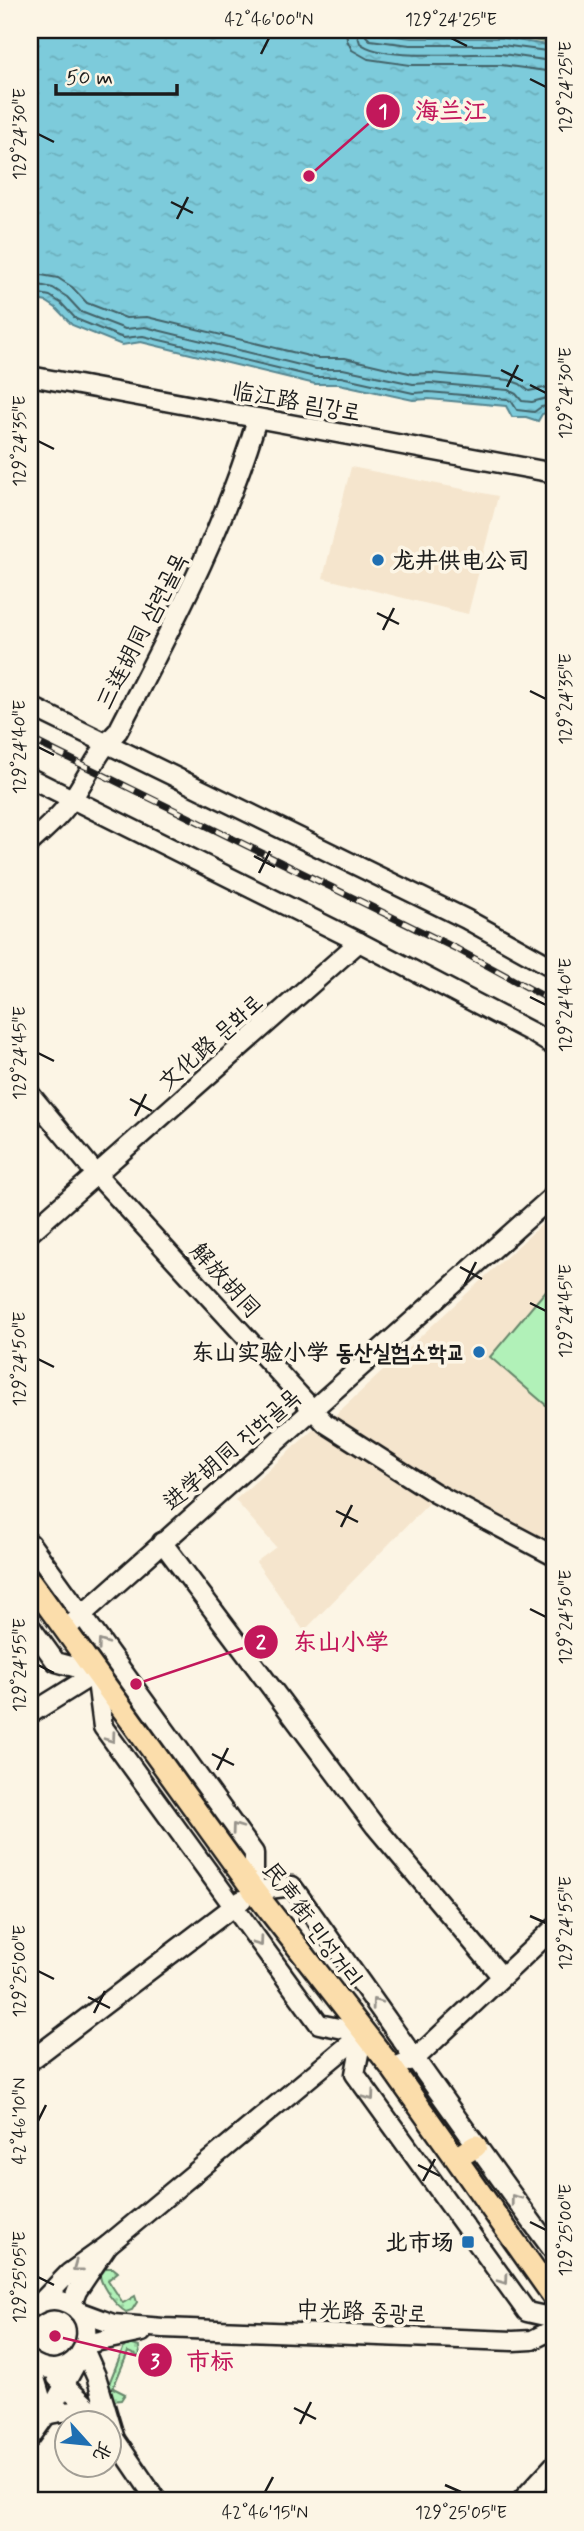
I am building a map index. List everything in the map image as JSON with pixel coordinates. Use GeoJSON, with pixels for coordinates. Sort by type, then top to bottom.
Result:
{"type":"FeatureCollection","features":[{"type":"Feature","properties":{"kind":"main road","name":"民声街 민성거리"},"geometry":{"type":"LineString","coordinates":[[30,1581],[73,1622],[96,1673],[254,1891],[392,2068],[554,2297]]}},
{"type":"Feature","properties":{"kind":"main road"},"geometry":{"type":"LineString","coordinates":[[457,2158],[476,2146]]}},
{"type":"Feature","properties":{"kind":"street","name":"临江路 림강로"},"geometry":{"type":"LineString","coordinates":[[30,376],[554,473]]}},
{"type":"Feature","properties":{"kind":"street","name":"三连胡同 삼련골목"},"geometry":{"type":"LineString","coordinates":[[30,843],[60,815],[106,743],[118,731],[208,554],[243,469],[257,419]]}},
{"type":"Feature","properties":{"kind":"street"},"geometry":{"type":"LineString","coordinates":[[30,706],[466,919],[554,968]]}},
{"type":"Feature","properties":{"kind":"street"},"geometry":{"type":"LineString","coordinates":[[30,778],[359,942],[554,1046]]}},
{"type":"Feature","properties":{"kind":"street","name":"文化路 문화로"},"geometry":{"type":"LineString","coordinates":[[30,1233],[359,942]]}},
{"type":"Feature","properties":{"kind":"street","name":"解放胡同"},"geometry":{"type":"LineString","coordinates":[[30,1094],[97,1175],[312,1411],[335,1429],[435,1493],[554,1556]]}},
{"type":"Feature","properties":{"kind":"street","name":"进学胡同 진학골목"},"geometry":{"type":"LineString","coordinates":[[73,1622],[554,1195]]}},
{"type":"Feature","properties":{"kind":"street"},"geometry":{"type":"LineString","coordinates":[[162,1542],[375,1826],[502,1977]]}},
{"type":"Feature","properties":{"kind":"street"},"geometry":{"type":"LineString","coordinates":[[30,1544],[73,1622],[254,1853],[254,1891]]}},
{"type":"Feature","properties":{"kind":"street"},"geometry":{"type":"LineString","coordinates":[[30,1626],[56,1662],[96,1673]]}},
{"type":"Feature","properties":{"kind":"street"},"geometry":{"type":"LineString","coordinates":[[30,1714],[96,1673]]}},
{"type":"Feature","properties":{"kind":"street"},"geometry":{"type":"LineString","coordinates":[[96,1673],[103,1727],[319,2024],[363,2033]]}},
{"type":"Feature","properties":{"kind":"street"},"geometry":{"type":"LineString","coordinates":[[30,2061],[254,1891],[292,1886],[554,2252]]}},
{"type":"Feature","properties":{"kind":"street"},"geometry":{"type":"LineString","coordinates":[[392,2068],[416,2058],[554,1927]]}},
{"type":"Feature","properties":{"kind":"street"},"geometry":{"type":"LineString","coordinates":[[34,2304],[363,2033]]}},
{"type":"Feature","properties":{"kind":"street"},"geometry":{"type":"LineString","coordinates":[[363,2033],[355,2074],[527,2312],[554,2318]]}},
{"type":"Feature","properties":{"kind":"street"},"geometry":{"type":"LineString","coordinates":[[104,2408],[85,2347],[85,2325],[72,2304],[77,2291],[108,2245]]}},
{"type":"Feature","properties":{"kind":"street","name":"中光路 중광로"},"geometry":{"type":"LineString","coordinates":[[34,2304],[57,2300],[113,2324],[163,2328],[513,2341],[532,2340],[554,2329]]}},
{"type":"Feature","properties":{"kind":"street","name":"中光路 중광로"},"geometry":{"type":"LineString","coordinates":[[85,2347],[163,2328]]}},
{"type":"Feature","properties":{"kind":"street"},"geometry":{"type":"LineString","coordinates":[[35,2364],[68,2365],[85,2347]]}},
{"type":"Feature","properties":{"kind":"street"},"geometry":{"type":"LineString","coordinates":[[30,2438],[65,2385],[85,2347]]}},
{"type":"Feature","properties":{"kind":"street"},"geometry":{"type":"LineString","coordinates":[[35,2364],[65,2385],[88,2408]]}},
{"type":"Feature","properties":{"kind":"street"},"geometry":{"type":"LineString","coordinates":[[35,2364],[46,2415]]}},
{"type":"Feature","properties":{"kind":"street"},"geometry":{"type":"LineString","coordinates":[[46,2415],[52,2414]]}},
{"type":"Feature","properties":{"kind":"street"},"geometry":{"type":"LineString","coordinates":[[122,2448],[158,2501]]}},
{"type":"Feature","properties":{"kind":"street"},"geometry":{"type":"LineString","coordinates":[[521,2501],[554,2465]]}},
{"type":"Feature","properties":{"kind":"shaded area"},"geometry":{"type":"Polygon","coordinates":[[[351,467],[498,496],[468,614],[323,578],[351,467]]]}},
{"type":"Feature","properties":{"kind":"shaded area","name":"东山实验小学 동산실험소학교"},"geometry":{"type":"Polygon","coordinates":[[[554,1213],[554,1544],[436,1484],[332,1418],[554,1213]]]}},
{"type":"Feature","properties":{"kind":"shaded area"},"geometry":{"type":"Polygon","coordinates":[[[314,1429],[319,1429],[433,1499],[304,1631],[256,1562],[276,1547],[235,1500],[314,1429]]]}},
{"type":"Feature","properties":{"kind":"green space"},"geometry":{"type":"Polygon","coordinates":[[[461,30],[554,30],[554,43],[461,30]]]}},
{"type":"Feature","properties":{"kind":"green space"},"geometry":{"type":"Polygon","coordinates":[[[554,1281],[554,1412],[490,1357],[554,1281]]]}},
{"type":"Feature","properties":{"kind":"green space"},"geometry":{"type":"Polygon","coordinates":[[[106,2268],[113,2268],[118,2272],[108,2280],[123,2303],[135,2296],[137,2302],[132,2310],[126,2312],[106,2291],[100,2276],[106,2268]]]}},
{"type":"Feature","properties":{"kind":"green space"},"geometry":{"type":"Polygon","coordinates":[[[130,2344],[139,2347],[140,2357],[128,2352],[113,2388],[125,2394],[121,2400],[112,2401],[106,2391],[123,2349],[130,2344]]]}},
{"type":"Feature","properties":{"kind":"water"},"geometry":{"type":"Polygon","coordinates":[[[30,30],[349,30],[411,38],[503,38],[554,46],[554,411],[542,414],[538,421],[526,417],[512,417],[506,406],[413,400],[339,384],[315,384],[141,342],[122,345],[72,325],[47,302],[30,299],[30,30]]]}},
{"type":"Feature","properties":{"kind":"railway"},"geometry":{"type":"LineString","coordinates":[[30,739],[457,949],[554,1002]]}},
{"type":"Feature","properties":{"kind":"place","name":"海兰江"},"geometry":{"type":"Point","coordinates":[309,176]}},
{"type":"Feature","properties":{"kind":"place","name":"龙井供电公司"},"geometry":{"type":"Point","coordinates":[378,560]}},
{"type":"Feature","properties":{"kind":"place","name":"东山实验小学 동산실험소학교"},"geometry":{"type":"Point","coordinates":[479,1352]}},
{"type":"Feature","properties":{"kind":"place","name":"东山小学"},"geometry":{"type":"Point","coordinates":[136,1684]}},
{"type":"Feature","properties":{"kind":"place","name":"北市场"},"geometry":{"type":"Point","coordinates":[468,2242]}},
{"type":"Feature","properties":{"kind":"place","name":"市标"},"geometry":{"type":"Point","coordinates":[55,2336]}}]}
